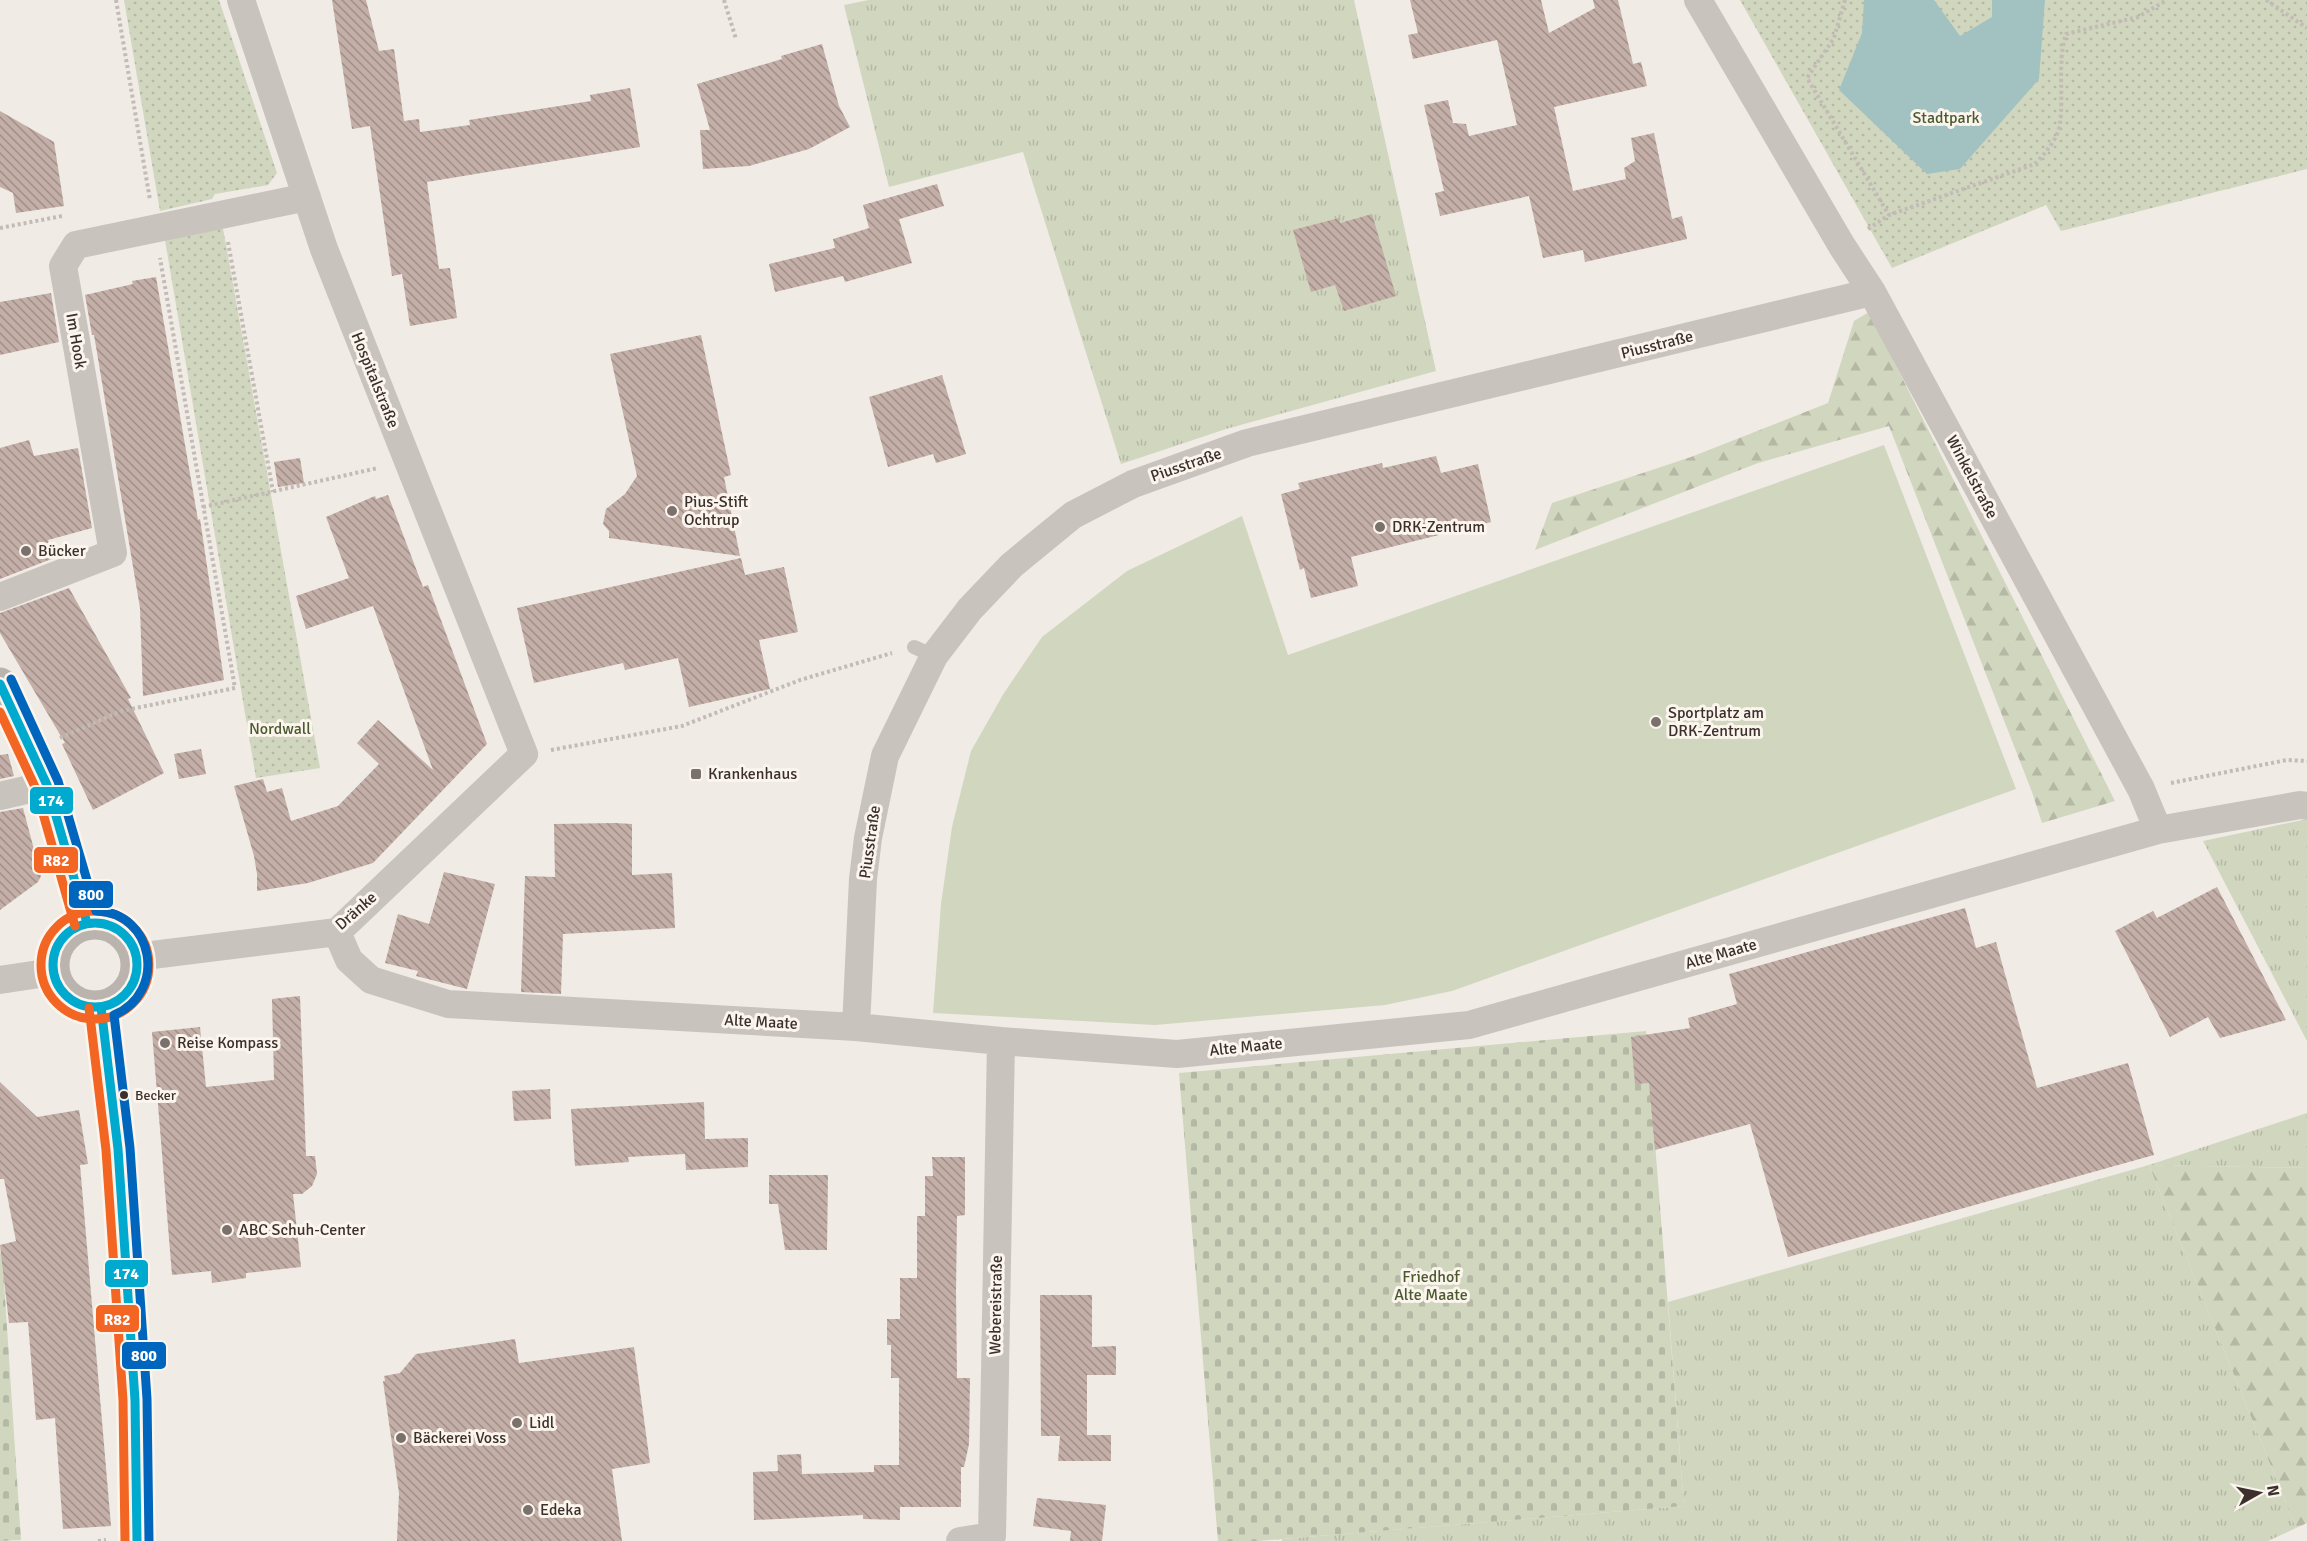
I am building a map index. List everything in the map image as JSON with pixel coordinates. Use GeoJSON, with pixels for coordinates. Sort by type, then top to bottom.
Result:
{"type":"FeatureCollection","features":[{"type":"Feature","properties":{"kind":"street","name":"Hospitalstraße"},"geometry":{"type":"LineString","coordinates":[[241,0],[332,271],[382,402],[408,461],[524,754]]}},
{"type":"Feature","properties":{"kind":"street","name":"Winkelstraße"},"geometry":{"type":"LineString","coordinates":[[1698,0],[1842,246],[1872,292],[2141,789],[2158,830]]}},
{"type":"Feature","properties":{"kind":"street"},"geometry":{"type":"LineString","coordinates":[[76,244],[307,197]]}},
{"type":"Feature","properties":{"kind":"street","name":"Im Hook"},"geometry":{"type":"LineString","coordinates":[[0,597],[113,554],[63,266],[76,244]]}},
{"type":"Feature","properties":{"kind":"street","name":"Piusstraße"},"geometry":{"type":"LineString","coordinates":[[856,1027],[863,879],[868,838],[885,756],[924,651],[970,609],[1012,564],[1073,515],[1133,484],[1247,443],[1872,292]]}},
{"type":"Feature","properties":{"kind":"street"},"geometry":{"type":"LineString","coordinates":[[0,684],[47,785],[87,923]]}},
{"type":"Feature","properties":{"kind":"street","name":"Dränke"},"geometry":{"type":"LineString","coordinates":[[136,957],[337,932],[524,754]]}},
{"type":"Feature","properties":{"kind":"street"},"geometry":{"type":"LineString","coordinates":[[0,796],[47,785]]}},
{"type":"Feature","properties":{"kind":"street"},"geometry":{"type":"LineString","coordinates":[[2158,830],[2300,805],[2307,806]]}},
{"type":"Feature","properties":{"kind":"street","name":"Alte Maate"},"geometry":{"type":"LineString","coordinates":[[337,932],[349,960],[371,980],[448,1004],[856,1027],[1177,1054],[1469,1025],[2158,830]]}},
{"type":"Feature","properties":{"kind":"street"},"geometry":{"type":"LineString","coordinates":[[87,923],[105,923],[119,930],[131,942],[136,957],[136,974],[129,991],[117,1001],[101,1007],[88,1007],[76,1003],[60,990],[53,972],[54,954],[62,938],[71,930],[87,923]]}},
{"type":"Feature","properties":{"kind":"street"},"geometry":{"type":"LineString","coordinates":[[0,980],[53,972]]}},
{"type":"Feature","properties":{"kind":"street"},"geometry":{"type":"LineString","coordinates":[[101,1007],[119,1161],[135,1400],[137,1541]]}},
{"type":"Feature","properties":{"kind":"street","name":"Webereistraße"},"geometry":{"type":"LineString","coordinates":[[960,1541],[992,1536],[1001,1041]]}},
{"type":"Feature","properties":{"kind":"path"},"geometry":{"type":"LineString","coordinates":[[31,751],[121,711],[235,688],[116,0]]}},
{"type":"Feature","properties":{"kind":"path"},"geometry":{"type":"LineString","coordinates":[[724,0],[736,39]]}},
{"type":"Feature","properties":{"kind":"path"},"geometry":{"type":"LineString","coordinates":[[1845,0],[1834,38],[1807,78],[1889,215]]}},
{"type":"Feature","properties":{"kind":"path"},"geometry":{"type":"LineString","coordinates":[[1842,246],[1889,215],[2036,164],[2048,150],[2060,126],[2061,50],[2066,33],[2138,16],[2167,0]]}},
{"type":"Feature","properties":{"kind":"path"},"geometry":{"type":"LineString","coordinates":[[2266,0],[2307,28]]}},
{"type":"Feature","properties":{"kind":"path"},"geometry":{"type":"LineString","coordinates":[[223,214],[273,492]]}},
{"type":"Feature","properties":{"kind":"path"},"geometry":{"type":"LineString","coordinates":[[0,228],[62,216],[76,244]]}},
{"type":"Feature","properties":{"kind":"path"},"geometry":{"type":"LineString","coordinates":[[203,507],[408,461]]}},
{"type":"Feature","properties":{"kind":"path"},"geometry":{"type":"LineString","coordinates":[[524,754],[682,726],[800,680],[924,651]]}},
{"type":"Feature","properties":{"kind":"path"},"geometry":{"type":"LineString","coordinates":[[2141,789],[2287,760],[2307,761]]}},
{"type":"Feature","properties":{"kind":"green space"},"geometry":{"type":"Polygon","coordinates":[[[124,0],[219,0],[277,173],[268,185],[215,194],[212,199],[160,211],[124,0]]]}},
{"type":"Feature","properties":{"kind":"green space"},"geometry":{"type":"Polygon","coordinates":[[[869,0],[1354,0],[1436,371],[1226,429],[1121,464],[1023,152],[889,187],[844,5],[869,0]]]}},
{"type":"Feature","properties":{"kind":"green space","name":"Stadtpark"},"geometry":{"type":"Polygon","coordinates":[[[1740,0],[2307,0],[2307,169],[2061,231],[2046,205],[1892,268],[1740,0]]]}},
{"type":"Feature","properties":{"kind":"green space","name":"Nordwall"},"geometry":{"type":"Polygon","coordinates":[[[222,223],[320,768],[256,778],[164,234],[222,223]]]}},
{"type":"Feature","properties":{"kind":"green space"},"geometry":{"type":"Polygon","coordinates":[[[1869,312],[2115,801],[2042,823],[2032,792],[1889,426],[1758,463],[1535,550],[1552,503],[1691,457],[1828,403],[1854,321],[1869,312]]]}},
{"type":"Feature","properties":{"kind":"green space"},"geometry":{"type":"Polygon","coordinates":[[[1884,445],[2016,789],[1452,991],[1385,1005],[1155,1025],[933,1013],[941,904],[952,827],[971,751],[1004,693],[1042,637],[1127,571],[1242,516],[1288,655],[1884,445]]]}},
{"type":"Feature","properties":{"kind":"green space"},"geometry":{"type":"Polygon","coordinates":[[[2307,819],[2307,1041],[2203,841],[2307,819]]]}},
{"type":"Feature","properties":{"kind":"green space","name":"Friedhof Alte Maate"},"geometry":{"type":"Polygon","coordinates":[[[1646,1031],[1684,1506],[1258,1541],[1218,1541],[1179,1073],[1646,1031]]]}},
{"type":"Feature","properties":{"kind":"green space"},"geometry":{"type":"Polygon","coordinates":[[[2307,1113],[2307,1168],[2149,1165],[2307,1113]]]}},
{"type":"Feature","properties":{"kind":"green space"},"geometry":{"type":"Polygon","coordinates":[[[2149,1165],[2296,1528],[2268,1541],[1282,1541],[1282,1539],[1684,1506],[1668,1302],[2149,1165]]]}},
{"type":"Feature","properties":{"kind":"green space"},"geometry":{"type":"Polygon","coordinates":[[[2149,1165],[2307,1168],[2307,1523],[2296,1528],[2149,1165]]]}},
{"type":"Feature","properties":{"kind":"green space"},"geometry":{"type":"Polygon","coordinates":[[[2,1252],[21,1540],[0,1541],[0,1253],[2,1252]]]}},
{"type":"Feature","properties":{"kind":"water"},"geometry":{"type":"Polygon","coordinates":[[[1864,0],[1934,0],[1960,36],[1992,17],[1992,0],[2045,0],[2039,79],[1960,169],[1927,174],[1839,90],[1862,33],[1864,0]]]}},
{"type":"Feature","properties":{"kind":"building"},"geometry":{"type":"Polygon","coordinates":[[[332,0],[366,0],[379,51],[394,49],[404,121],[419,119],[420,132],[470,125],[469,120],[591,101],[590,95],[630,88],[640,147],[427,182],[439,269],[450,268],[457,318],[410,326],[402,274],[392,276],[370,126],[352,129],[332,0]]]}},
{"type":"Feature","properties":{"kind":"building"},"geometry":{"type":"Polygon","coordinates":[[[1410,0],[1541,0],[1549,33],[1595,8],[1593,0],[1618,0],[1633,64],[1641,62],[1647,86],[1554,107],[1573,191],[1626,179],[1624,168],[1635,161],[1631,138],[1654,133],[1672,219],[1682,216],[1687,239],[1585,262],[1583,250],[1543,258],[1529,196],[1440,216],[1435,193],[1444,191],[1424,105],[1448,100],[1453,123],[1466,124],[1469,136],[1517,125],[1497,40],[1413,59],[1408,35],[1418,33],[1410,0]]]}},
{"type":"Feature","properties":{"kind":"building"},"geometry":{"type":"Polygon","coordinates":[[[822,44],[839,106],[850,127],[809,149],[749,166],[703,169],[700,130],[710,130],[697,84],[782,59],[781,56],[822,44]]]}},
{"type":"Feature","properties":{"kind":"building"},"geometry":{"type":"Polygon","coordinates":[[[0,111],[54,142],[64,206],[16,213],[13,193],[0,187],[0,111]]]}},
{"type":"Feature","properties":{"kind":"building"},"geometry":{"type":"Polygon","coordinates":[[[937,184],[944,206],[869,228],[863,205],[937,184]]]}},
{"type":"Feature","properties":{"kind":"building"},"geometry":{"type":"Polygon","coordinates":[[[1372,214],[1396,296],[1344,311],[1335,285],[1311,292],[1293,230],[1339,218],[1340,223],[1372,214]]]}},
{"type":"Feature","properties":{"kind":"building"},"geometry":{"type":"Polygon","coordinates":[[[899,219],[912,263],[845,282],[843,276],[775,292],[769,264],[835,248],[833,239],[899,219]]]}},
{"type":"Feature","properties":{"kind":"building"},"geometry":{"type":"Polygon","coordinates":[[[156,277],[198,520],[200,519],[224,680],[143,696],[140,608],[94,335],[92,335],[85,295],[133,284],[132,281],[156,277]]]}},
{"type":"Feature","properties":{"kind":"building"},"geometry":{"type":"Polygon","coordinates":[[[51,293],[59,342],[0,355],[0,302],[51,293]]]}},
{"type":"Feature","properties":{"kind":"building"},"geometry":{"type":"Polygon","coordinates":[[[701,335],[731,475],[724,477],[740,556],[609,538],[609,531],[603,524],[606,509],[625,494],[637,476],[610,354],[701,335]]]}},
{"type":"Feature","properties":{"kind":"building"},"geometry":{"type":"Polygon","coordinates":[[[942,375],[966,454],[936,463],[933,454],[888,467],[869,397],[942,375]]]}},
{"type":"Feature","properties":{"kind":"building"},"geometry":{"type":"Polygon","coordinates":[[[29,440],[34,456],[78,448],[92,528],[48,540],[54,558],[0,579],[0,448],[29,440]]]}},
{"type":"Feature","properties":{"kind":"building","name":"DRK-Zentrum"},"geometry":{"type":"Polygon","coordinates":[[[1436,456],[1441,473],[1478,464],[1491,522],[1351,557],[1358,586],[1311,598],[1304,568],[1300,570],[1281,494],[1300,489],[1298,483],[1382,463],[1383,468],[1436,456]]]}},
{"type":"Feature","properties":{"kind":"building"},"geometry":{"type":"Polygon","coordinates":[[[300,458],[304,483],[278,487],[274,462],[300,458]]]}},
{"type":"Feature","properties":{"kind":"building"},"geometry":{"type":"Polygon","coordinates":[[[388,495],[423,587],[428,585],[487,744],[373,863],[308,883],[257,891],[254,856],[234,786],[263,779],[267,792],[282,788],[291,821],[338,806],[379,764],[357,743],[378,720],[433,770],[373,606],[306,629],[296,596],[349,578],[326,517],[375,496],[376,499],[388,495]]]}},
{"type":"Feature","properties":{"kind":"building"},"geometry":{"type":"Polygon","coordinates":[[[741,558],[745,575],[784,567],[798,632],[759,640],[770,689],[689,707],[678,658],[625,670],[623,663],[534,683],[517,608],[741,558]]]}},
{"type":"Feature","properties":{"kind":"building"},"geometry":{"type":"Polygon","coordinates":[[[69,588],[131,698],[128,699],[164,773],[93,810],[62,744],[65,743],[0,633],[0,613],[69,588]]]}},
{"type":"Feature","properties":{"kind":"building"},"geometry":{"type":"Polygon","coordinates":[[[201,749],[206,774],[179,779],[174,754],[201,749]]]}},
{"type":"Feature","properties":{"kind":"building"},"geometry":{"type":"Polygon","coordinates":[[[8,754],[14,776],[0,779],[0,755],[8,754]]]}},
{"type":"Feature","properties":{"kind":"building"},"geometry":{"type":"Polygon","coordinates":[[[23,808],[41,876],[38,882],[0,910],[0,812],[23,808]]]}},
{"type":"Feature","properties":{"kind":"building"},"geometry":{"type":"Polygon","coordinates":[[[554,824],[632,824],[632,875],[672,873],[675,928],[563,934],[561,994],[521,992],[525,876],[555,877],[554,824]]]}},
{"type":"Feature","properties":{"kind":"building"},"geometry":{"type":"Polygon","coordinates":[[[444,872],[495,884],[467,989],[416,976],[418,971],[385,963],[398,914],[429,924],[444,872]]]}},
{"type":"Feature","properties":{"kind":"building"},"geometry":{"type":"Polygon","coordinates":[[[2217,887],[2286,1020],[2220,1038],[2208,1017],[2170,1037],[2115,931],[2153,911],[2157,918],[2217,887]]]}},
{"type":"Feature","properties":{"kind":"building"},"geometry":{"type":"Polygon","coordinates":[[[1965,908],[1976,948],[1996,942],[2037,1088],[2128,1063],[2154,1155],[1788,1257],[1750,1124],[1655,1150],[1649,1083],[1635,1084],[1631,1037],[1690,1028],[1688,1018],[1737,1004],[1729,974],[1965,908]]]}},
{"type":"Feature","properties":{"kind":"building"},"geometry":{"type":"Polygon","coordinates":[[[300,996],[306,1156],[315,1156],[317,1174],[312,1186],[302,1194],[293,1194],[301,1267],[246,1273],[246,1278],[212,1283],[211,1271],[172,1275],[152,1032],[200,1027],[206,1087],[274,1080],[272,999],[300,996]]]}},
{"type":"Feature","properties":{"kind":"building"},"geometry":{"type":"Polygon","coordinates":[[[0,1082],[37,1117],[79,1110],[88,1164],[80,1165],[111,1526],[63,1529],[55,1418],[36,1420],[28,1322],[9,1323],[0,1245],[16,1241],[4,1179],[0,1179],[0,1082]]]}},
{"type":"Feature","properties":{"kind":"building"},"geometry":{"type":"Polygon","coordinates":[[[550,1089],[551,1119],[514,1121],[512,1091],[550,1089]]]}},
{"type":"Feature","properties":{"kind":"building"},"geometry":{"type":"Polygon","coordinates":[[[704,1102],[705,1139],[748,1138],[748,1167],[686,1170],[685,1154],[628,1157],[629,1162],[575,1166],[571,1109],[704,1102]]]}},
{"type":"Feature","properties":{"kind":"building"},"geometry":{"type":"Polygon","coordinates":[[[932,1157],[965,1157],[965,1215],[957,1216],[957,1378],[970,1378],[969,1444],[964,1467],[961,1467],[961,1507],[900,1507],[900,1520],[863,1519],[863,1515],[754,1520],[753,1472],[778,1471],[777,1455],[801,1454],[802,1474],[874,1472],[874,1465],[899,1465],[899,1378],[891,1378],[891,1345],[887,1345],[887,1319],[900,1319],[900,1278],[917,1278],[917,1216],[925,1216],[925,1176],[933,1176],[932,1157]]]}},
{"type":"Feature","properties":{"kind":"building"},"geometry":{"type":"Polygon","coordinates":[[[769,1175],[828,1175],[827,1250],[785,1250],[778,1204],[769,1204],[769,1175]]]}},
{"type":"Feature","properties":{"kind":"building"},"geometry":{"type":"Polygon","coordinates":[[[1040,1295],[1092,1295],[1092,1347],[1116,1346],[1116,1375],[1087,1375],[1087,1435],[1111,1435],[1111,1461],[1058,1461],[1060,1436],[1041,1436],[1040,1295]]]}},
{"type":"Feature","properties":{"kind":"building","name":"Lidl"},"geometry":{"type":"Polygon","coordinates":[[[515,1339],[519,1363],[634,1347],[650,1463],[612,1469],[622,1541],[397,1541],[399,1493],[384,1376],[400,1373],[416,1354],[515,1339]]]}},
{"type":"Feature","properties":{"kind":"building"},"geometry":{"type":"Polygon","coordinates":[[[1037,1498],[1106,1505],[1102,1541],[1070,1541],[1071,1531],[1033,1526],[1037,1498]]]}},
{"type":"Feature","properties":{"kind":"transit line","name":"800"},"geometry":{"type":"LineString","coordinates":[[11,679],[58,781],[96,911],[116,915],[131,924],[141,938],[147,955],[147,972],[142,989],[131,1004],[114,1015],[130,1148],[147,1399],[149,1541]]}},
{"type":"Feature","properties":{"kind":"transit line","name":"174"},"geometry":{"type":"LineString","coordinates":[[0,684],[47,785],[87,923]]}},
{"type":"Feature","properties":{"kind":"transit line","name":"R82"},"geometry":{"type":"LineString","coordinates":[[0,712],[36,789],[75,926]]}},
{"type":"Feature","properties":{"kind":"transit line","name":"R82"},"geometry":{"type":"LineString","coordinates":[[95,911],[116,915],[133,927],[145,944],[149,965],[145,986],[133,1003],[116,1015],[95,1019],[74,1015],[57,1003],[45,986],[41,965],[45,944],[57,927],[74,915],[95,911]]}},
{"type":"Feature","properties":{"kind":"transit line","name":"174"},"geometry":{"type":"LineString","coordinates":[[95,923],[111,926],[125,935],[134,949],[137,965],[134,981],[125,995],[111,1004],[95,1007],[79,1004],[65,995],[56,981],[53,965],[56,949],[65,935],[79,926],[95,923]]}},
{"type":"Feature","properties":{"kind":"transit line","name":"174"},"geometry":{"type":"LineString","coordinates":[[101,1007],[118,1149],[135,1400],[137,1541]]}},
{"type":"Feature","properties":{"kind":"transit line","name":"R82"},"geometry":{"type":"LineString","coordinates":[[89,1008],[106,1150],[123,1400],[125,1541]]}},
{"type":"Feature","properties":{"kind":"place","name":"Pius-Stift Ochtrup"},"geometry":{"type":"Point","coordinates":[672,511]}},
{"type":"Feature","properties":{"kind":"place","name":"DRK-Zentrum"},"geometry":{"type":"Point","coordinates":[1380,527]}},
{"type":"Feature","properties":{"kind":"place","name":"Bücker"},"geometry":{"type":"Point","coordinates":[26,551]}},
{"type":"Feature","properties":{"kind":"place","name":"Sportplatz am DRK-Zentrum"},"geometry":{"type":"Point","coordinates":[1656,722]}},
{"type":"Feature","properties":{"kind":"place","name":"Krankenhaus"},"geometry":{"type":"Point","coordinates":[696,774]}},
{"type":"Feature","properties":{"kind":"place","name":"Reise Kompass"},"geometry":{"type":"Point","coordinates":[165,1043]}},
{"type":"Feature","properties":{"kind":"place","name":"Becker"},"geometry":{"type":"Point","coordinates":[124,1095]}},
{"type":"Feature","properties":{"kind":"place","name":"ABC Schuh-Center"},"geometry":{"type":"Point","coordinates":[227,1230]}},
{"type":"Feature","properties":{"kind":"place","name":"Lidl"},"geometry":{"type":"Point","coordinates":[517,1423]}},
{"type":"Feature","properties":{"kind":"place","name":"Bäckerei Voss"},"geometry":{"type":"Point","coordinates":[401,1438]}},
{"type":"Feature","properties":{"kind":"place","name":"Edeka"},"geometry":{"type":"Point","coordinates":[528,1510]}}]}
